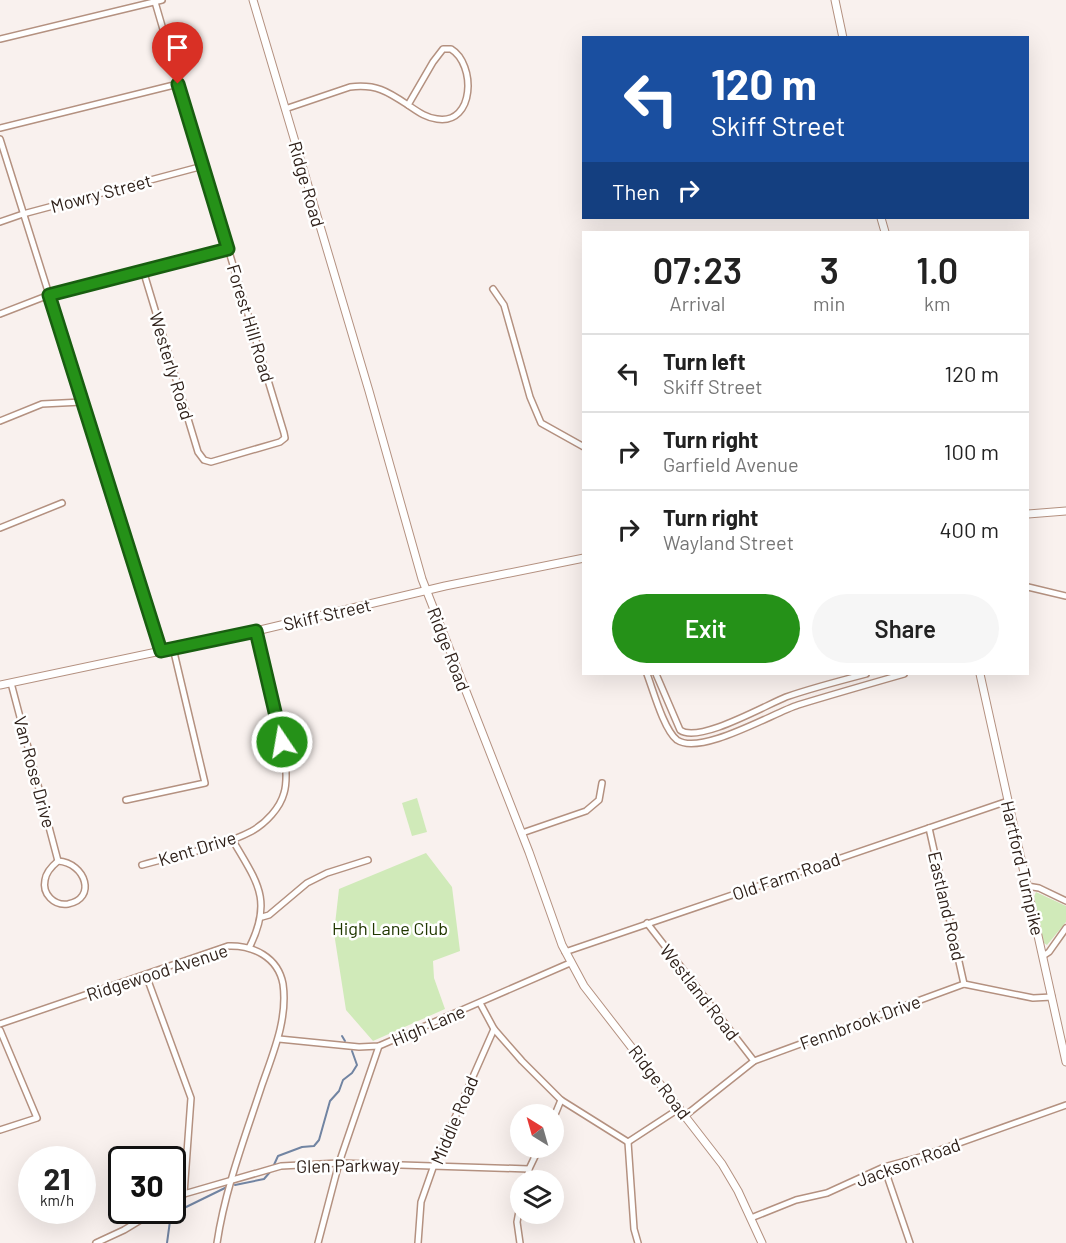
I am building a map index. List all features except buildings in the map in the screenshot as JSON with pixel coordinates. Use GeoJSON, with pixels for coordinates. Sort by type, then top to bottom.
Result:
{"type":"FeatureCollection","features":[{"type":"Feature","properties":{"kind":"main road","name":"Ridge Road"},"geometry":{"type":"LineString","coordinates":[[253,0],[426,590],[522,833],[564,952],[594,999],[683,1111],[726,1170],[762,1243]]}},
{"type":"Feature","properties":{"kind":"main road"},"geometry":{"type":"LineString","coordinates":[[835,0],[843,36]]}},
{"type":"Feature","properties":{"kind":"main road"},"geometry":{"type":"LineString","coordinates":[[1029,514],[1065,513]]}},
{"type":"Feature","properties":{"kind":"main road","name":"Skiff Street"},"geometry":{"type":"LineString","coordinates":[[0,685],[256,631],[426,590],[582,558]]}},
{"type":"Feature","properties":{"kind":"main road","name":"Hartford Turnpike"},"geometry":{"type":"LineString","coordinates":[[980,675],[1066,1062]]}},
{"type":"Feature","properties":{"kind":"street"},"geometry":{"type":"LineString","coordinates":[[0,39],[162,0]]}},
{"type":"Feature","properties":{"kind":"street","name":"Forest Hill Road"},"geometry":{"type":"LineString","coordinates":[[155,2],[285,438],[280,442],[211,462],[204,460]]}},
{"type":"Feature","properties":{"kind":"street"},"geometry":{"type":"LineString","coordinates":[[285,109],[359,86],[383,89],[408,105],[436,119],[448,118],[460,112],[467,97],[468,86],[458,54],[448,48],[440,52],[408,105]]}},
{"type":"Feature","properties":{"kind":"street"},"geometry":{"type":"LineString","coordinates":[[0,128],[178,84]]}},
{"type":"Feature","properties":{"kind":"street"},"geometry":{"type":"LineString","coordinates":[[0,139],[161,651]]}},
{"type":"Feature","properties":{"kind":"street","name":"Mowry Street"},"geometry":{"type":"LineString","coordinates":[[0,222],[203,166]]}},
{"type":"Feature","properties":{"kind":"street"},"geometry":{"type":"LineString","coordinates":[[0,314],[49,295],[228,249]]}},
{"type":"Feature","properties":{"kind":"street","name":"Westerly Road"},"geometry":{"type":"LineString","coordinates":[[143,270],[198,452],[204,460]]}},
{"type":"Feature","properties":{"kind":"street"},"geometry":{"type":"LineString","coordinates":[[493,289],[504,305],[530,397],[541,423],[582,446]]}},
{"type":"Feature","properties":{"kind":"street"},"geometry":{"type":"LineString","coordinates":[[0,421],[42,404],[82,402]]}},
{"type":"Feature","properties":{"kind":"street"},"geometry":{"type":"LineString","coordinates":[[0,528],[62,503]]}},
{"type":"Feature","properties":{"kind":"street"},"geometry":{"type":"LineString","coordinates":[[1029,587],[1066,596]]}},
{"type":"Feature","properties":{"kind":"street","name":"Kent Drive"},"geometry":{"type":"LineString","coordinates":[[142,866],[232,839],[253,830],[273,813],[285,790],[286,760],[256,631]]}},
{"type":"Feature","properties":{"kind":"street"},"geometry":{"type":"LineString","coordinates":[[126,800],[205,783],[172,648]]}},
{"type":"Feature","properties":{"kind":"street"},"geometry":{"type":"LineString","coordinates":[[647,675],[669,729],[678,740],[696,743],[737,732],[787,709],[901,675]]}},
{"type":"Feature","properties":{"kind":"street"},"geometry":{"type":"LineString","coordinates":[[656,675],[674,718],[680,730],[685,734],[738,720],[784,698],[862,675]]}},
{"type":"Feature","properties":{"kind":"street","name":"Van Rose Drive"},"geometry":{"type":"LineString","coordinates":[[11,682],[58,861]]}},
{"type":"Feature","properties":{"kind":"street"},"geometry":{"type":"LineString","coordinates":[[820,687],[824,698]]}},
{"type":"Feature","properties":{"kind":"street"},"geometry":{"type":"LineString","coordinates":[[784,698],[787,709]]}},
{"type":"Feature","properties":{"kind":"street"},"geometry":{"type":"LineString","coordinates":[[683,742],[685,734]]}},
{"type":"Feature","properties":{"kind":"street"},"geometry":{"type":"LineString","coordinates":[[522,833],[586,811],[599,800],[602,783]]}},
{"type":"Feature","properties":{"kind":"street","name":"Old Farm Road"},"geometry":{"type":"LineString","coordinates":[[564,952],[1008,801]]}},
{"type":"Feature","properties":{"kind":"street","name":"Eastland Road"},"geometry":{"type":"LineString","coordinates":[[929,828],[964,984]]}},
{"type":"Feature","properties":{"kind":"street"},"geometry":{"type":"LineString","coordinates":[[232,839],[258,885],[261,896],[262,917],[249,948]]}},
{"type":"Feature","properties":{"kind":"street"},"geometry":{"type":"LineString","coordinates":[[262,917],[269,915],[307,882],[368,860]]}},
{"type":"Feature","properties":{"kind":"street"},"geometry":{"type":"LineString","coordinates":[[58,861],[75,866],[84,879],[85,887],[82,894],[70,904],[54,902],[45,889],[44,881],[47,873],[58,861]]}},
{"type":"Feature","properties":{"kind":"street"},"geometry":{"type":"LineString","coordinates":[[1027,886],[1039,888],[1066,901]]}},
{"type":"Feature","properties":{"kind":"street","name":"Westland Road"},"geometry":{"type":"LineString","coordinates":[[647,923],[754,1061]]}},
{"type":"Feature","properties":{"kind":"street"},"geometry":{"type":"LineString","coordinates":[[1043,956],[1066,928]]}},
{"type":"Feature","properties":{"kind":"street","name":"Ridgewood Avenue"},"geometry":{"type":"LineString","coordinates":[[0,1024],[228,946],[249,948],[269,958],[279,972],[282,981],[283,1006],[279,1039],[232,1179],[221,1216],[217,1243]]}},
{"type":"Feature","properties":{"kind":"street","name":"High Lane"},"geometry":{"type":"LineString","coordinates":[[279,1039],[379,1047],[570,963]]}},
{"type":"Feature","properties":{"kind":"street"},"geometry":{"type":"LineString","coordinates":[[146,975],[191,1098],[186,1167]]}},
{"type":"Feature","properties":{"kind":"street"},"geometry":{"type":"LineString","coordinates":[[964,984],[1033,998],[1052,997]]}},
{"type":"Feature","properties":{"kind":"street","name":"Fennbrook Drive"},"geometry":{"type":"LineString","coordinates":[[628,1142],[683,1111],[754,1061],[964,984]]}},
{"type":"Feature","properties":{"kind":"street"},"geometry":{"type":"LineString","coordinates":[[480,1003],[494,1029],[561,1100],[628,1142],[634,1229],[638,1243]]}},
{"type":"Feature","properties":{"kind":"street","name":"Middle Road"},"geometry":{"type":"LineString","coordinates":[[418,1243],[421,1202],[434,1165],[494,1029]]}},
{"type":"Feature","properties":{"kind":"street"},"geometry":{"type":"LineString","coordinates":[[0,1030],[37,1118],[0,1130]]}},
{"type":"Feature","properties":{"kind":"street"},"geometry":{"type":"LineString","coordinates":[[318,1243],[339,1163],[379,1047]]}},
{"type":"Feature","properties":{"kind":"street"},"geometry":{"type":"LineString","coordinates":[[559,1104],[561,1100]]}},
{"type":"Feature","properties":{"kind":"street","name":"Jackson Road"},"geometry":{"type":"LineString","coordinates":[[751,1218],[796,1200],[827,1193],[884,1167],[920,1158],[1066,1105]]}},
{"type":"Feature","properties":{"kind":"street"},"geometry":{"type":"LineString","coordinates":[[529,1169],[534,1158]]}},
{"type":"Feature","properties":{"kind":"street","name":"Glen Parkway"},"geometry":{"type":"LineString","coordinates":[[186,1193],[281,1166],[339,1163],[529,1169]]}},
{"type":"Feature","properties":{"kind":"street"},"geometry":{"type":"LineString","coordinates":[[884,1167],[910,1243]]}},
{"type":"Feature","properties":{"kind":"street"},"geometry":{"type":"LineString","coordinates":[[96,1243],[134,1224]]}},
{"type":"Feature","properties":{"kind":"street"},"geometry":{"type":"LineString","coordinates":[[517,1224],[520,1243]]}},
{"type":"Feature","properties":{"kind":"green space"},"geometry":{"type":"Polygon","coordinates":[[[417,798],[427,832],[412,836],[402,803],[417,798]]]}},
{"type":"Feature","properties":{"kind":"green space","name":"High Lane Club"},"geometry":{"type":"Polygon","coordinates":[[[426,853],[452,887],[460,951],[433,961],[434,978],[445,1009],[373,1041],[346,1010],[334,933],[339,889],[426,853]]]}},
{"type":"Feature","properties":{"kind":"green space"},"geometry":{"type":"Polygon","coordinates":[[[1036,892],[1066,906],[1066,922],[1047,945],[1044,943],[1033,899],[1036,892]]]}},
{"type":"Feature","properties":{"kind":"waterway"},"geometry":{"type":"LineString","coordinates":[[342,1036],[345,1041]]}},
{"type":"Feature","properties":{"kind":"waterway"},"geometry":{"type":"LineString","coordinates":[[273,1167],[278,1156],[302,1147],[314,1146],[319,1140],[330,1101],[339,1091],[343,1080],[352,1073],[357,1065],[352,1051]]}},
{"type":"Feature","properties":{"kind":"waterway"},"geometry":{"type":"LineString","coordinates":[[235,1185],[264,1179],[270,1172]]}},
{"type":"Feature","properties":{"kind":"waterway"},"geometry":{"type":"LineString","coordinates":[[167,1243],[170,1221],[180,1210],[227,1187]]}},
{"type":"Feature","properties":{"kind":"route"},"geometry":{"type":"LineString","coordinates":[[178,84],[228,249],[49,295],[161,651],[256,631],[282,742]]}}]}
